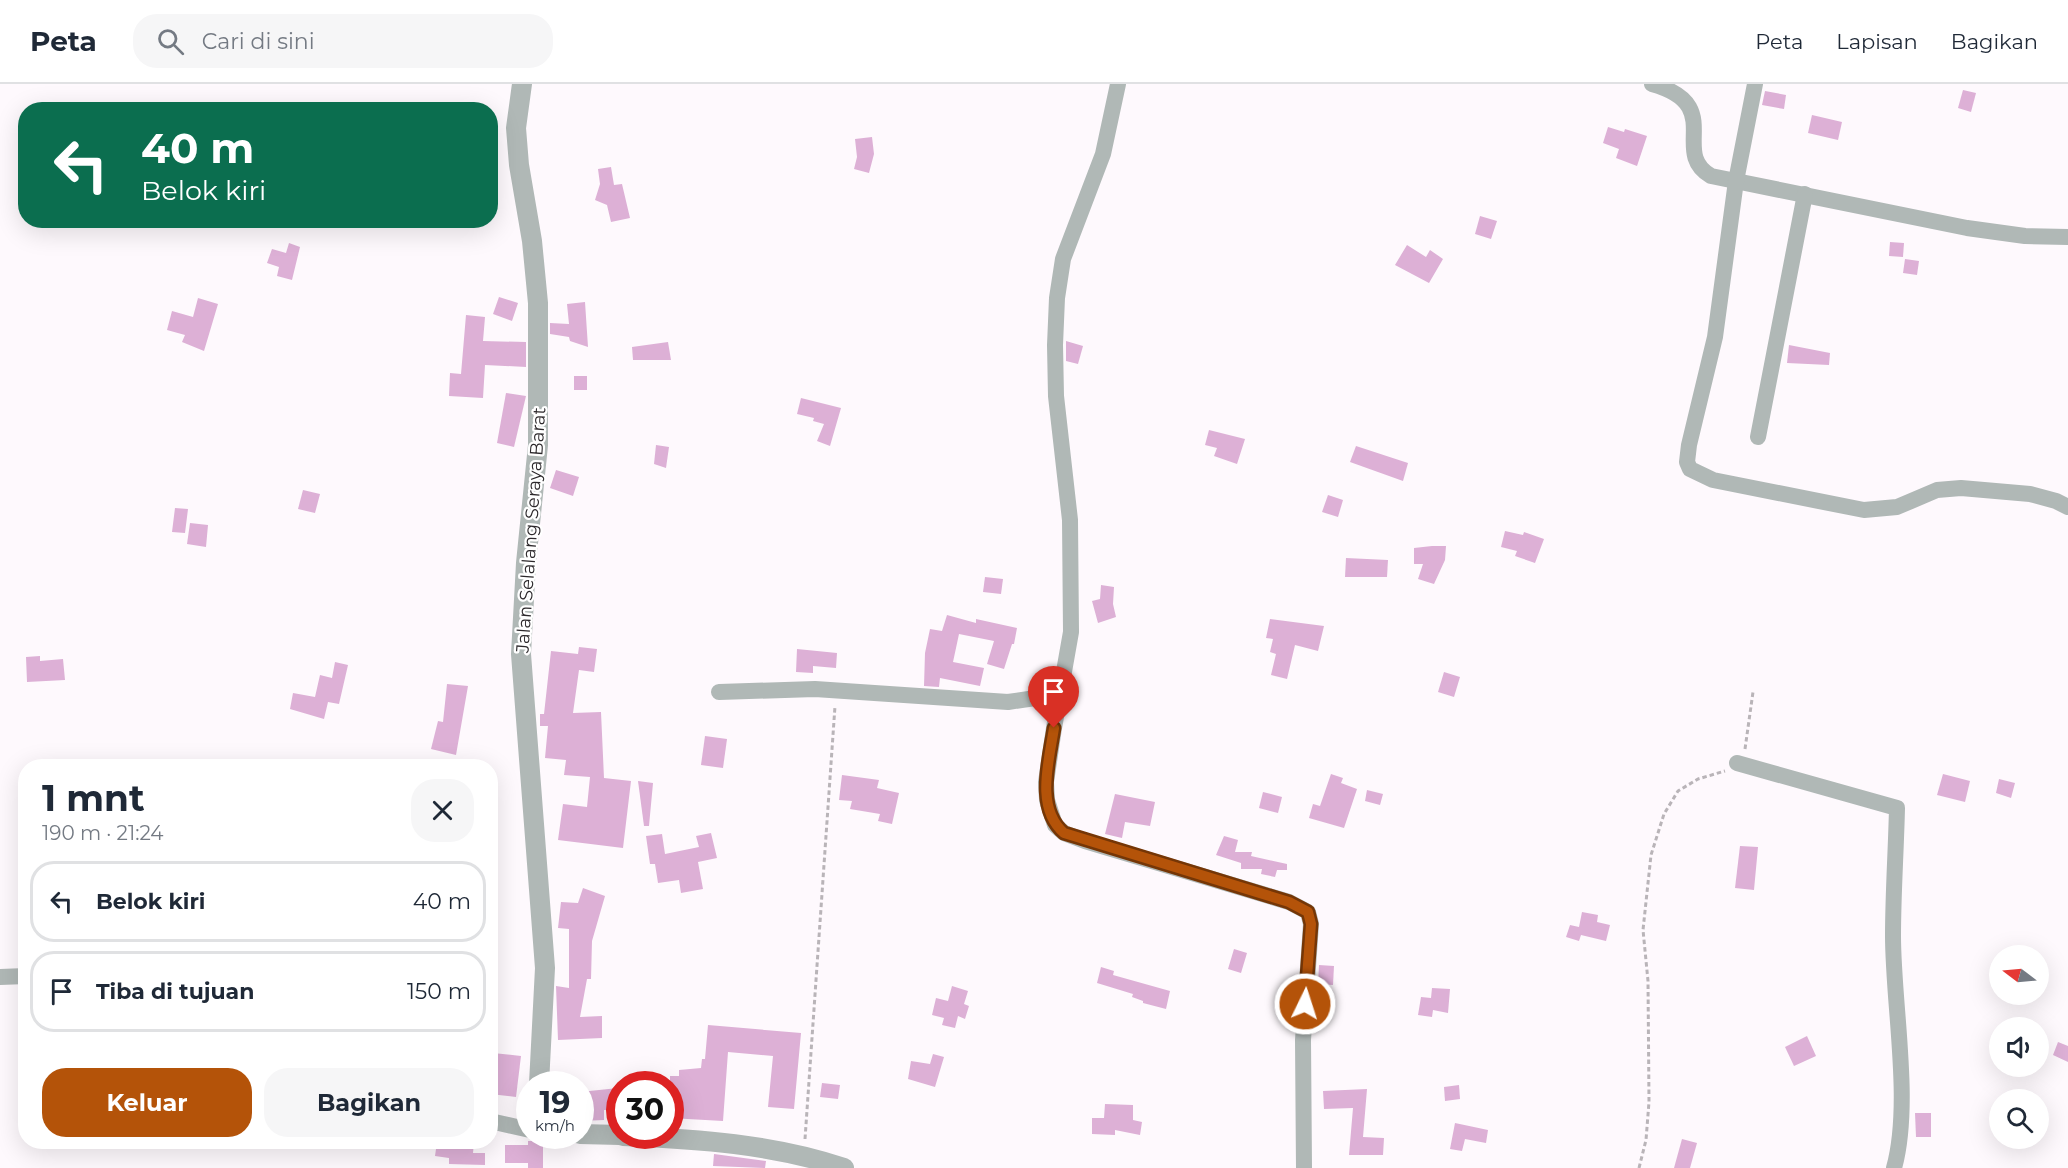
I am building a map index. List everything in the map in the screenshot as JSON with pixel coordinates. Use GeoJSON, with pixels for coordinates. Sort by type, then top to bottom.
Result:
{"type":"FeatureCollection","features":[{"type":"Feature","properties":{"kind":"street","name":"Jalan Selalang Seraya Barat"},"geometry":{"type":"LineString","coordinates":[[522,84],[516,128],[518,156],[538,303],[538,445],[526,563],[521,654],[545,968],[540,1071]]}},
{"type":"Feature","properties":{"kind":"street"},"geometry":{"type":"LineString","coordinates":[[1118,84],[1102,154],[1063,259],[1057,298],[1056,396],[1070,520],[1071,632],[1046,782],[1049,812],[1055,825],[1064,833],[1289,902],[1308,912],[1311,924],[1303,1040],[1304,1168]]}},
{"type":"Feature","properties":{"kind":"street"},"geometry":{"type":"LineString","coordinates":[[1652,84],[1678,93],[1688,103],[1698,166],[1712,176],[1966,228],[2025,236],[2068,237]]}},
{"type":"Feature","properties":{"kind":"street"},"geometry":{"type":"LineString","coordinates":[[1755,84],[1736,181],[1715,337],[1689,445],[1687,462],[1690,469],[1713,480],[1864,510],[1897,507],[1937,490],[1961,488],[2030,494],[2068,507]]}},
{"type":"Feature","properties":{"kind":"street"},"geometry":{"type":"LineString","coordinates":[[1758,437],[1804,194]]}},
{"type":"Feature","properties":{"kind":"street"},"geometry":{"type":"LineString","coordinates":[[719,692],[836,690],[1008,702],[1062,694]]}},
{"type":"Feature","properties":{"kind":"street"},"geometry":{"type":"LineString","coordinates":[[1737,763],[1897,808],[1893,936],[1900,1085],[1899,1149],[1894,1168]]}},
{"type":"Feature","properties":{"kind":"street"},"geometry":{"type":"LineString","coordinates":[[0,977],[18,976]]}},
{"type":"Feature","properties":{"kind":"street"},"geometry":{"type":"LineString","coordinates":[[498,1123],[516,1127]]}},
{"type":"Feature","properties":{"kind":"street"},"geometry":{"type":"LineString","coordinates":[[684,1139],[710,1141],[804,1156],[844,1168]]}},
{"type":"Feature","properties":{"kind":"path"},"geometry":{"type":"LineString","coordinates":[[804,1156],[836,690]]}},
{"type":"Feature","properties":{"kind":"path"},"geometry":{"type":"LineString","coordinates":[[1639,1168],[1646,1140],[1649,1102],[1648,981],[1643,930],[1651,855],[1664,814],[1678,791],[1698,779],[1725,771],[1737,763],[1744,751],[1753,692]]}},
{"type":"Feature","properties":{"kind":"building"},"geometry":{"type":"Polygon","coordinates":[[[1963,90],[1976,93],[1971,112],[1958,108],[1963,90]]]}},
{"type":"Feature","properties":{"kind":"building"},"geometry":{"type":"Polygon","coordinates":[[[1765,91],[1786,95],[1784,109],[1762,105],[1765,91]]]}},
{"type":"Feature","properties":{"kind":"building"},"geometry":{"type":"Polygon","coordinates":[[[1812,115],[1842,122],[1838,140],[1808,133],[1812,115]]]}},
{"type":"Feature","properties":{"kind":"building"},"geometry":{"type":"Polygon","coordinates":[[[1608,127],[1624,132],[1625,129],[1647,136],[1637,166],[1616,158],[1619,149],[1603,143],[1608,127]]]}},
{"type":"Feature","properties":{"kind":"building"},"geometry":{"type":"Polygon","coordinates":[[[872,137],[874,154],[869,173],[854,169],[857,157],[855,139],[872,137]]]}},
{"type":"Feature","properties":{"kind":"building"},"geometry":{"type":"Polygon","coordinates":[[[611,167],[614,185],[622,184],[630,218],[611,222],[607,205],[595,200],[600,184],[598,169],[611,167]]]}},
{"type":"Feature","properties":{"kind":"building"},"geometry":{"type":"Polygon","coordinates":[[[1480,216],[1497,221],[1491,239],[1475,234],[1480,216]]]}},
{"type":"Feature","properties":{"kind":"building"},"geometry":{"type":"Polygon","coordinates":[[[1890,242],[1904,243],[1903,257],[1889,256],[1890,242]]]}},
{"type":"Feature","properties":{"kind":"building"},"geometry":{"type":"Polygon","coordinates":[[[289,243],[300,247],[292,280],[277,276],[279,267],[267,263],[272,249],[286,253],[289,243]]]}},
{"type":"Feature","properties":{"kind":"building"},"geometry":{"type":"Polygon","coordinates":[[[1407,245],[1426,257],[1430,250],[1443,259],[1429,283],[1395,265],[1407,245]]]}},
{"type":"Feature","properties":{"kind":"building"},"geometry":{"type":"Polygon","coordinates":[[[1905,259],[1919,261],[1917,275],[1903,273],[1905,259]]]}},
{"type":"Feature","properties":{"kind":"building"},"geometry":{"type":"Polygon","coordinates":[[[499,297],[518,303],[512,321],[493,314],[499,297]]]}},
{"type":"Feature","properties":{"kind":"building"},"geometry":{"type":"Polygon","coordinates":[[[198,298],[218,304],[204,351],[182,342],[185,335],[167,330],[172,311],[193,317],[198,298]]]}},
{"type":"Feature","properties":{"kind":"building"},"geometry":{"type":"Polygon","coordinates":[[[585,302],[588,347],[570,341],[569,337],[550,334],[550,323],[569,324],[567,304],[585,302]]]}},
{"type":"Feature","properties":{"kind":"building"},"geometry":{"type":"Polygon","coordinates":[[[466,315],[485,317],[483,341],[526,342],[526,367],[485,365],[483,398],[449,396],[450,373],[461,374],[466,315]]]}},
{"type":"Feature","properties":{"kind":"building"},"geometry":{"type":"Polygon","coordinates":[[[1066,341],[1083,346],[1078,364],[1066,361],[1066,341]]]}},
{"type":"Feature","properties":{"kind":"building"},"geometry":{"type":"Polygon","coordinates":[[[668,342],[671,360],[633,360],[632,347],[668,342]]]}},
{"type":"Feature","properties":{"kind":"building"},"geometry":{"type":"Polygon","coordinates":[[[1789,345],[1830,353],[1829,365],[1787,363],[1789,345]]]}},
{"type":"Feature","properties":{"kind":"building"},"geometry":{"type":"Polygon","coordinates":[[[574,376],[587,376],[587,390],[574,390],[574,376]]]}},
{"type":"Feature","properties":{"kind":"building"},"geometry":{"type":"Polygon","coordinates":[[[506,393],[526,396],[514,447],[497,443],[506,393]]]}},
{"type":"Feature","properties":{"kind":"building"},"geometry":{"type":"Polygon","coordinates":[[[801,398],[841,408],[830,446],[817,441],[824,424],[813,421],[814,418],[797,414],[801,398]]]}},
{"type":"Feature","properties":{"kind":"building"},"geometry":{"type":"Polygon","coordinates":[[[1209,430],[1245,439],[1237,464],[1214,456],[1217,448],[1205,445],[1209,430]]]}},
{"type":"Feature","properties":{"kind":"building"},"geometry":{"type":"Polygon","coordinates":[[[656,445],[669,447],[666,468],[654,464],[656,445]]]}},
{"type":"Feature","properties":{"kind":"building"},"geometry":{"type":"Polygon","coordinates":[[[1356,446],[1408,463],[1403,481],[1350,462],[1356,446]]]}},
{"type":"Feature","properties":{"kind":"building"},"geometry":{"type":"Polygon","coordinates":[[[556,470],[579,477],[573,496],[550,488],[556,470]]]}},
{"type":"Feature","properties":{"kind":"building"},"geometry":{"type":"Polygon","coordinates":[[[303,490],[320,494],[315,513],[298,509],[303,490]]]}},
{"type":"Feature","properties":{"kind":"building"},"geometry":{"type":"Polygon","coordinates":[[[1328,495],[1343,500],[1338,517],[1322,512],[1328,495]]]}},
{"type":"Feature","properties":{"kind":"building"},"geometry":{"type":"Polygon","coordinates":[[[175,508],[188,509],[185,533],[172,532],[175,508]]]}},
{"type":"Feature","properties":{"kind":"building"},"geometry":{"type":"Polygon","coordinates":[[[190,523],[208,525],[206,547],[187,544],[190,523]]]}},
{"type":"Feature","properties":{"kind":"building"},"geometry":{"type":"Polygon","coordinates":[[[1505,531],[1523,535],[1524,532],[1544,539],[1535,563],[1515,556],[1517,551],[1501,547],[1505,531]]]}},
{"type":"Feature","properties":{"kind":"building"},"geometry":{"type":"Polygon","coordinates":[[[1446,546],[1445,560],[1434,584],[1418,579],[1423,564],[1414,564],[1414,548],[1446,546]]]}},
{"type":"Feature","properties":{"kind":"building"},"geometry":{"type":"Polygon","coordinates":[[[1346,558],[1388,560],[1387,577],[1345,577],[1346,558]]]}},
{"type":"Feature","properties":{"kind":"building"},"geometry":{"type":"Polygon","coordinates":[[[985,577],[1003,579],[1001,594],[983,592],[985,577]]]}},
{"type":"Feature","properties":{"kind":"building"},"geometry":{"type":"Polygon","coordinates":[[[1101,585],[1114,587],[1113,604],[1116,617],[1098,623],[1092,601],[1100,599],[1101,585]]]}},
{"type":"Feature","properties":{"kind":"building"},"geometry":{"type":"Polygon","coordinates":[[[947,615],[976,623],[976,619],[1017,628],[1014,644],[1012,644],[1004,669],[987,664],[994,641],[959,634],[953,662],[984,668],[980,686],[940,678],[939,687],[924,686],[925,653],[930,629],[942,631],[947,615]]]}},
{"type":"Feature","properties":{"kind":"building"},"geometry":{"type":"Polygon","coordinates":[[[1270,619],[1324,626],[1318,651],[1295,645],[1287,679],[1271,675],[1276,654],[1270,652],[1273,639],[1266,638],[1270,619]]]}},
{"type":"Feature","properties":{"kind":"building"},"geometry":{"type":"Polygon","coordinates":[[[579,647],[597,649],[594,672],[579,670],[573,713],[601,712],[604,778],[631,781],[623,848],[558,840],[563,804],[587,807],[590,777],[564,775],[566,760],[545,758],[548,726],[540,726],[540,714],[544,714],[551,651],[578,654],[579,647]]]}},
{"type":"Feature","properties":{"kind":"building"},"geometry":{"type":"Polygon","coordinates":[[[797,649],[837,653],[836,668],[813,666],[813,673],[796,672],[797,649]]]}},
{"type":"Feature","properties":{"kind":"building"},"geometry":{"type":"Polygon","coordinates":[[[40,656],[40,661],[63,659],[65,680],[27,682],[26,657],[40,656]]]}},
{"type":"Feature","properties":{"kind":"building"},"geometry":{"type":"Polygon","coordinates":[[[335,662],[348,665],[339,704],[328,702],[324,719],[290,709],[293,693],[315,697],[320,675],[332,678],[335,662]]]}},
{"type":"Feature","properties":{"kind":"building"},"geometry":{"type":"Polygon","coordinates":[[[1444,672],[1460,677],[1454,697],[1438,692],[1444,672]]]}},
{"type":"Feature","properties":{"kind":"building"},"geometry":{"type":"Polygon","coordinates":[[[447,684],[468,686],[456,755],[431,749],[438,721],[443,722],[447,684]]]}},
{"type":"Feature","properties":{"kind":"building"},"geometry":{"type":"Polygon","coordinates":[[[705,736],[727,739],[723,768],[701,765],[705,736]]]}},
{"type":"Feature","properties":{"kind":"building"},"geometry":{"type":"Polygon","coordinates":[[[1331,774],[1343,778],[1341,783],[1357,789],[1344,828],[1309,818],[1313,804],[1320,806],[1331,774]]]}},
{"type":"Feature","properties":{"kind":"building"},"geometry":{"type":"Polygon","coordinates":[[[1943,774],[1970,781],[1965,802],[1937,795],[1943,774]]]}},
{"type":"Feature","properties":{"kind":"building"},"geometry":{"type":"Polygon","coordinates":[[[842,775],[879,780],[877,788],[899,793],[892,824],[878,821],[880,814],[850,809],[852,801],[839,800],[842,775]]]}},
{"type":"Feature","properties":{"kind":"building"},"geometry":{"type":"Polygon","coordinates":[[[1999,779],[2015,783],[2011,798],[1996,793],[1999,779]]]}},
{"type":"Feature","properties":{"kind":"building"},"geometry":{"type":"Polygon","coordinates":[[[638,781],[653,783],[649,826],[644,826],[638,781]]]}},
{"type":"Feature","properties":{"kind":"building"},"geometry":{"type":"Polygon","coordinates":[[[1367,790],[1383,794],[1380,805],[1365,801],[1367,790]]]}},
{"type":"Feature","properties":{"kind":"building"},"geometry":{"type":"Polygon","coordinates":[[[1263,792],[1282,797],[1278,813],[1259,808],[1263,792]]]}},
{"type":"Feature","properties":{"kind":"building"},"geometry":{"type":"Polygon","coordinates":[[[1115,794],[1155,802],[1150,826],[1125,822],[1122,838],[1105,834],[1115,794]]]}},
{"type":"Feature","properties":{"kind":"building"},"geometry":{"type":"Polygon","coordinates":[[[711,833],[717,858],[698,862],[703,889],[681,893],[679,880],[658,883],[655,864],[650,864],[646,836],[662,834],[665,854],[699,847],[696,836],[711,833]]]}},
{"type":"Feature","properties":{"kind":"building"},"geometry":{"type":"Polygon","coordinates":[[[1224,836],[1238,840],[1235,852],[1252,852],[1251,856],[1287,864],[1287,870],[1277,870],[1275,877],[1261,874],[1262,869],[1241,869],[1241,863],[1216,855],[1224,836]]]}},
{"type":"Feature","properties":{"kind":"building"},"geometry":{"type":"Polygon","coordinates":[[[1740,846],[1758,847],[1754,890],[1735,888],[1740,846]]]}},
{"type":"Feature","properties":{"kind":"building"},"geometry":{"type":"Polygon","coordinates":[[[583,888],[605,896],[592,941],[591,979],[587,979],[580,1017],[602,1016],[602,1038],[558,1040],[556,986],[569,988],[569,929],[558,928],[561,902],[578,903],[583,888]]]}},
{"type":"Feature","properties":{"kind":"building"},"geometry":{"type":"Polygon","coordinates":[[[1582,912],[1598,915],[1597,922],[1610,925],[1606,941],[1581,935],[1579,941],[1566,937],[1570,925],[1579,927],[1582,912]]]}},
{"type":"Feature","properties":{"kind":"building"},"geometry":{"type":"Polygon","coordinates":[[[1234,949],[1247,953],[1241,973],[1228,969],[1234,949]]]}},
{"type":"Feature","properties":{"kind":"building"},"geometry":{"type":"Polygon","coordinates":[[[1319,965],[1334,966],[1333,985],[1318,984],[1319,965]]]}},
{"type":"Feature","properties":{"kind":"building"},"geometry":{"type":"Polygon","coordinates":[[[1101,967],[1114,971],[1113,975],[1170,991],[1166,1009],[1143,1003],[1132,997],[1133,994],[1097,983],[1101,967]]]}},
{"type":"Feature","properties":{"kind":"building"},"geometry":{"type":"Polygon","coordinates":[[[952,986],[968,991],[964,1004],[969,1006],[965,1019],[958,1016],[955,1028],[942,1025],[944,1018],[932,1015],[936,998],[948,1001],[952,986]]]}},
{"type":"Feature","properties":{"kind":"building"},"geometry":{"type":"Polygon","coordinates":[[[1432,988],[1450,989],[1448,1013],[1433,1010],[1432,1017],[1418,1015],[1421,997],[1431,998],[1432,988]]]}},
{"type":"Feature","properties":{"kind":"building"},"geometry":{"type":"Polygon","coordinates":[[[708,1025],[801,1033],[794,1109],[768,1107],[773,1056],[728,1052],[723,1121],[684,1119],[684,1071],[679,1070],[701,1068],[702,1059],[705,1059],[708,1025]]]}},
{"type":"Feature","properties":{"kind":"building"},"geometry":{"type":"Polygon","coordinates":[[[1807,1036],[1816,1056],[1794,1066],[1785,1047],[1807,1036]]]}},
{"type":"Feature","properties":{"kind":"building"},"geometry":{"type":"Polygon","coordinates":[[[2058,1042],[2068,1046],[2068,1062],[2053,1055],[2058,1042]]]}},
{"type":"Feature","properties":{"kind":"building"},"geometry":{"type":"Polygon","coordinates":[[[498,1054],[521,1056],[519,1071],[516,1071],[516,1097],[498,1095],[498,1054]]]}},
{"type":"Feature","properties":{"kind":"building"},"geometry":{"type":"Polygon","coordinates":[[[933,1054],[944,1057],[935,1087],[908,1079],[911,1061],[930,1064],[933,1054]]]}},
{"type":"Feature","properties":{"kind":"building"},"geometry":{"type":"Polygon","coordinates":[[[822,1083],[840,1085],[838,1099],[820,1097],[822,1083]]]}},
{"type":"Feature","properties":{"kind":"building"},"geometry":{"type":"Polygon","coordinates":[[[1459,1085],[1460,1099],[1445,1101],[1444,1087],[1459,1085]]]}},
{"type":"Feature","properties":{"kind":"building"},"geometry":{"type":"Polygon","coordinates":[[[606,1089],[604,1120],[594,1120],[594,1091],[606,1089]]]}},
{"type":"Feature","properties":{"kind":"building"},"geometry":{"type":"Polygon","coordinates":[[[1367,1089],[1363,1137],[1384,1138],[1383,1155],[1349,1155],[1353,1108],[1324,1109],[1323,1091],[1367,1089]]]}},
{"type":"Feature","properties":{"kind":"building"},"geometry":{"type":"Polygon","coordinates":[[[1105,1104],[1133,1105],[1133,1120],[1142,1122],[1140,1135],[1115,1130],[1115,1135],[1092,1134],[1092,1118],[1104,1118],[1105,1104]]]}},
{"type":"Feature","properties":{"kind":"building"},"geometry":{"type":"Polygon","coordinates":[[[1915,1113],[1931,1113],[1931,1137],[1916,1137],[1915,1113]]]}},
{"type":"Feature","properties":{"kind":"building"},"geometry":{"type":"Polygon","coordinates":[[[1455,1123],[1488,1130],[1486,1143],[1465,1139],[1462,1151],[1450,1149],[1455,1123]]]}},
{"type":"Feature","properties":{"kind":"building"},"geometry":{"type":"Polygon","coordinates":[[[1682,1139],[1697,1143],[1690,1168],[1674,1168],[1682,1139]]]}},
{"type":"Feature","properties":{"kind":"building"},"geometry":{"type":"Polygon","coordinates":[[[505,1145],[516,1145],[516,1149],[543,1149],[543,1168],[528,1168],[528,1163],[505,1163],[505,1145]]]}},
{"type":"Feature","properties":{"kind":"building"},"geometry":{"type":"Polygon","coordinates":[[[436,1149],[473,1149],[473,1153],[485,1153],[485,1165],[449,1164],[449,1158],[435,1156],[436,1149]]]}},
{"type":"Feature","properties":{"kind":"building"},"geometry":{"type":"Polygon","coordinates":[[[714,1154],[766,1161],[765,1168],[713,1166],[714,1154]]]}},
{"type":"Feature","properties":{"kind":"route"},"geometry":{"type":"LineString","coordinates":[[1054,728],[1046,782],[1047,800],[1055,825],[1064,833],[1306,909],[1311,924],[1305,1004]]}}]}
